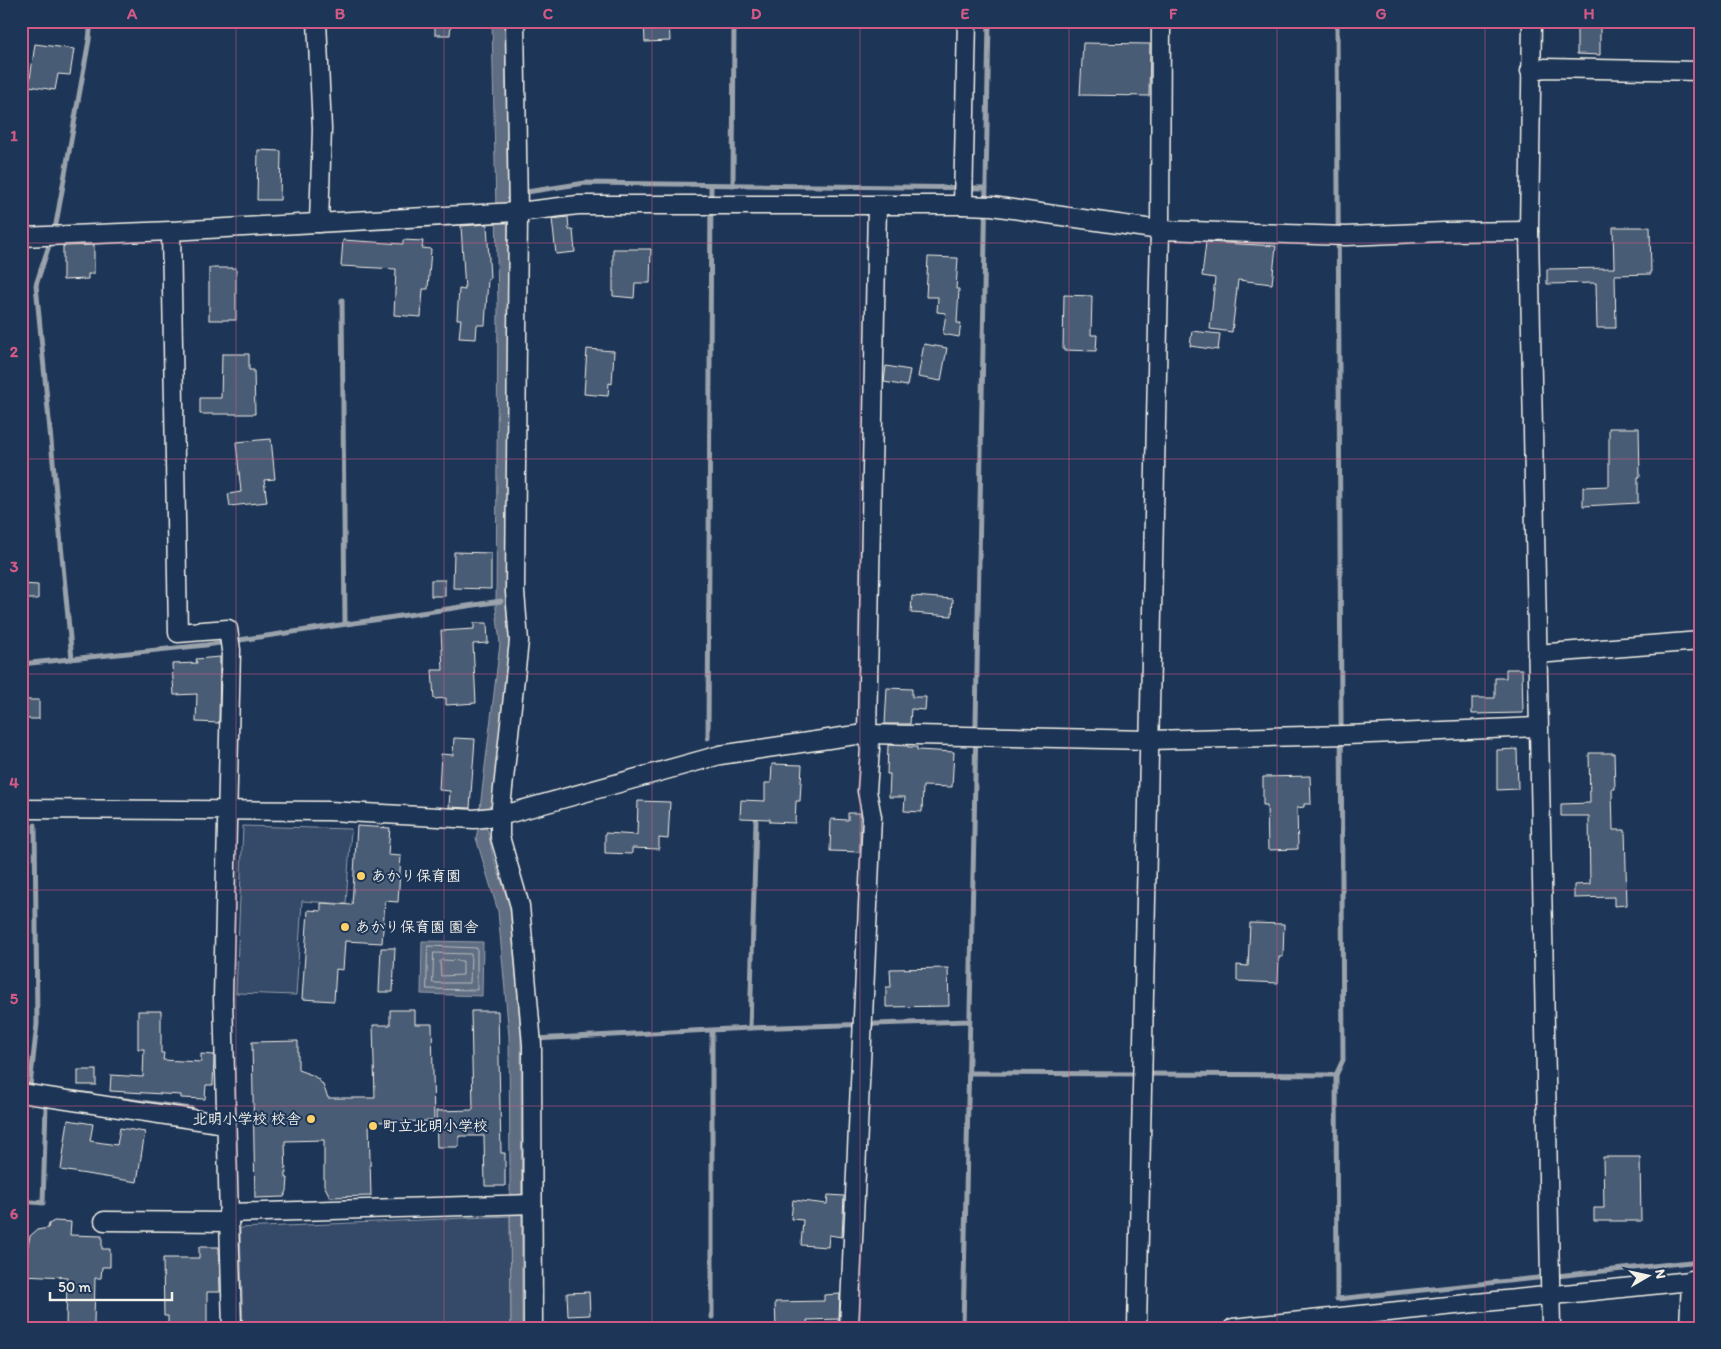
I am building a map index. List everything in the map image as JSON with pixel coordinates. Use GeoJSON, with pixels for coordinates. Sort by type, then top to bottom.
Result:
{"type":"FeatureCollection","features":[{"type":"Feature","properties":{"kind":"street"},"geometry":{"type":"LineString","coordinates":[[317,21],[322,129],[319,223]]}},
{"type":"Feature","properties":{"kind":"street"},"geometry":{"type":"LineString","coordinates":[[514,21],[512,205],[515,592],[519,641],[496,817],[520,906],[531,1039],[529,1204],[533,1328]]}},
{"type":"Feature","properties":{"kind":"street"},"geometry":{"type":"LineString","coordinates":[[967,21],[972,198]]}},
{"type":"Feature","properties":{"kind":"street"},"geometry":{"type":"LineString","coordinates":[[1137,1328],[1160,230],[1160,21]]}},
{"type":"Feature","properties":{"kind":"street"},"geometry":{"type":"LineString","coordinates":[[1532,21],[1529,231],[1551,1328]]}},
{"type":"Feature","properties":{"kind":"street"},"geometry":{"type":"LineString","coordinates":[[1530,71],[1545,68],[1700,71]]}},
{"type":"Feature","properties":{"kind":"street"},"geometry":{"type":"LineString","coordinates":[[21,236],[171,231],[319,223],[512,205],[877,205],[972,198],[1160,230],[1339,236],[1529,231]]}},
{"type":"Feature","properties":{"kind":"street"},"geometry":{"type":"LineString","coordinates":[[849,1328],[872,817],[866,791],[870,748],[867,734],[877,205]]}},
{"type":"Feature","properties":{"kind":"street"},"geometry":{"type":"LineString","coordinates":[[171,231],[178,633],[228,629],[230,643],[223,998],[232,1328]]}},
{"type":"Feature","properties":{"kind":"street"},"geometry":{"type":"LineString","coordinates":[[1537,654],[1700,641]]}},
{"type":"Feature","properties":{"kind":"street"},"geometry":{"type":"LineString","coordinates":[[21,809],[330,811],[474,819],[496,817],[720,755],[867,734],[1149,740],[1538,727]]}},
{"type":"Feature","properties":{"kind":"street"},"geometry":{"type":"LineString","coordinates":[[21,1093],[226,1124]]}},
{"type":"Feature","properties":{"kind":"street"},"geometry":{"type":"LineString","coordinates":[[104,1221],[529,1204]]}},
{"type":"Feature","properties":{"kind":"street"},"geometry":{"type":"LineString","coordinates":[[1233,1328],[1551,1283],[1696,1280],[1690,1328]]}},
{"type":"Feature","properties":{"kind":"shaded area"},"geometry":{"type":"Polygon","coordinates":[[[243,826],[351,829],[346,904],[302,901],[296,995],[236,993],[243,826]]]}},
{"type":"Feature","properties":{"kind":"shaded area"},"geometry":{"type":"Polygon","coordinates":[[[510,1216],[511,1328],[243,1328],[240,1228],[510,1216]]]}},
{"type":"Feature","properties":{"kind":"water"},"geometry":{"type":"Polygon","coordinates":[[[492,21],[505,21],[509,303],[506,605],[509,642],[492,807],[488,812],[485,826],[510,907],[521,1035],[522,1328],[511,1328],[509,1036],[498,911],[476,838],[481,816],[480,808],[500,644],[496,608],[498,304],[492,21]]]}},
{"type":"Feature","properties":{"kind":"water"},"geometry":{"type":"Polygon","coordinates":[[[422,941],[483,942],[482,996],[421,994],[422,941]]]}},
{"type":"Feature","properties":{"kind":"building"},"geometry":{"type":"Polygon","coordinates":[[[435,21],[451,21],[450,35],[435,35],[435,21]]]}},
{"type":"Feature","properties":{"kind":"building"},"geometry":{"type":"Polygon","coordinates":[[[644,21],[669,21],[670,41],[645,42],[644,21]]]}},
{"type":"Feature","properties":{"kind":"building"},"geometry":{"type":"Polygon","coordinates":[[[1577,21],[1600,21],[1600,55],[1577,54],[1577,21]]]}},
{"type":"Feature","properties":{"kind":"building"},"geometry":{"type":"Polygon","coordinates":[[[1083,43],[1150,44],[1149,96],[1080,95],[1083,43]]]}},
{"type":"Feature","properties":{"kind":"building"},"geometry":{"type":"Polygon","coordinates":[[[35,44],[74,49],[70,75],[58,74],[55,90],[29,86],[35,44]]]}},
{"type":"Feature","properties":{"kind":"building"},"geometry":{"type":"Polygon","coordinates":[[[258,150],[281,151],[280,200],[257,200],[258,150]]]}},
{"type":"Feature","properties":{"kind":"building"},"geometry":{"type":"Polygon","coordinates":[[[568,217],[569,230],[573,230],[575,252],[556,254],[552,219],[568,217]]]}},
{"type":"Feature","properties":{"kind":"building"},"geometry":{"type":"Polygon","coordinates":[[[487,224],[490,278],[488,279],[485,325],[477,325],[476,339],[459,338],[461,319],[457,319],[459,289],[465,290],[461,226],[487,224]]]}},
{"type":"Feature","properties":{"kind":"building"},"geometry":{"type":"Polygon","coordinates":[[[1613,227],[1650,227],[1651,274],[1615,275],[1616,328],[1597,328],[1596,283],[1547,284],[1547,269],[1614,268],[1613,227]]]}},
{"type":"Feature","properties":{"kind":"building"},"geometry":{"type":"Polygon","coordinates":[[[343,240],[403,244],[403,240],[423,241],[422,248],[431,249],[428,289],[423,289],[421,317],[394,315],[396,269],[341,266],[343,240]]]}},
{"type":"Feature","properties":{"kind":"building"},"geometry":{"type":"Polygon","coordinates":[[[1206,242],[1276,246],[1272,284],[1238,280],[1232,332],[1210,329],[1215,278],[1202,276],[1206,242]]]}},
{"type":"Feature","properties":{"kind":"building"},"geometry":{"type":"Polygon","coordinates":[[[94,245],[94,274],[88,274],[88,279],[63,280],[63,246],[94,245]]]}},
{"type":"Feature","properties":{"kind":"building"},"geometry":{"type":"Polygon","coordinates":[[[613,249],[651,249],[650,283],[635,283],[634,298],[613,296],[613,249]]]}},
{"type":"Feature","properties":{"kind":"building"},"geometry":{"type":"Polygon","coordinates":[[[928,257],[958,258],[956,289],[959,289],[957,323],[961,323],[959,337],[943,334],[946,313],[937,312],[938,297],[926,297],[928,257]]]}},
{"type":"Feature","properties":{"kind":"building"},"geometry":{"type":"Polygon","coordinates":[[[209,268],[236,268],[236,320],[209,320],[209,268]]]}},
{"type":"Feature","properties":{"kind":"building"},"geometry":{"type":"Polygon","coordinates":[[[1064,295],[1092,296],[1091,335],[1097,335],[1096,351],[1063,350],[1064,295]]]}},
{"type":"Feature","properties":{"kind":"building"},"geometry":{"type":"Polygon","coordinates":[[[1192,331],[1220,334],[1218,350],[1190,346],[1192,331]]]}},
{"type":"Feature","properties":{"kind":"building"},"geometry":{"type":"Polygon","coordinates":[[[924,344],[947,348],[941,381],[918,377],[924,344]]]}},
{"type":"Feature","properties":{"kind":"building"},"geometry":{"type":"Polygon","coordinates":[[[587,349],[614,351],[612,384],[609,383],[608,396],[584,394],[587,349]]]}},
{"type":"Feature","properties":{"kind":"building"},"geometry":{"type":"Polygon","coordinates":[[[222,354],[249,354],[249,370],[254,370],[255,414],[200,414],[200,398],[221,398],[222,354]]]}},
{"type":"Feature","properties":{"kind":"building"},"geometry":{"type":"Polygon","coordinates":[[[886,366],[910,370],[907,386],[884,382],[886,366]]]}},
{"type":"Feature","properties":{"kind":"building"},"geometry":{"type":"Polygon","coordinates":[[[1609,428],[1639,428],[1640,477],[1638,477],[1638,503],[1583,506],[1583,487],[1609,486],[1609,428]]]}},
{"type":"Feature","properties":{"kind":"building"},"geometry":{"type":"Polygon","coordinates":[[[271,439],[275,479],[264,480],[267,502],[230,506],[228,494],[241,492],[236,442],[271,439]]]}},
{"type":"Feature","properties":{"kind":"building"},"geometry":{"type":"Polygon","coordinates":[[[454,552],[491,553],[491,589],[453,588],[454,552]]]}},
{"type":"Feature","properties":{"kind":"building"},"geometry":{"type":"Polygon","coordinates":[[[431,580],[445,580],[445,596],[431,596],[431,580]]]}},
{"type":"Feature","properties":{"kind":"building"},"geometry":{"type":"Polygon","coordinates":[[[21,584],[38,585],[38,599],[21,599],[21,584]]]}},
{"type":"Feature","properties":{"kind":"building"},"geometry":{"type":"Polygon","coordinates":[[[912,596],[953,599],[952,616],[911,613],[912,596]]]}},
{"type":"Feature","properties":{"kind":"building"},"geometry":{"type":"Polygon","coordinates":[[[474,623],[487,623],[488,643],[473,644],[476,703],[446,705],[446,698],[434,699],[432,670],[443,670],[441,631],[474,629],[474,623]]]}},
{"type":"Feature","properties":{"kind":"building"},"geometry":{"type":"Polygon","coordinates":[[[220,657],[219,723],[196,722],[197,694],[174,695],[172,664],[197,663],[196,659],[220,657]]]}},
{"type":"Feature","properties":{"kind":"building"},"geometry":{"type":"Polygon","coordinates":[[[1506,669],[1522,669],[1523,713],[1472,714],[1472,698],[1495,698],[1495,678],[1506,678],[1506,669]]]}},
{"type":"Feature","properties":{"kind":"building"},"geometry":{"type":"Polygon","coordinates":[[[887,688],[912,689],[912,697],[926,697],[925,710],[911,709],[910,724],[885,724],[887,688]]]}},
{"type":"Feature","properties":{"kind":"building"},"geometry":{"type":"Polygon","coordinates":[[[21,700],[39,700],[39,719],[21,719],[21,700]]]}},
{"type":"Feature","properties":{"kind":"building"},"geometry":{"type":"Polygon","coordinates":[[[454,738],[475,739],[470,808],[449,807],[450,791],[439,790],[441,754],[453,755],[454,738]]]}},
{"type":"Feature","properties":{"kind":"building"},"geometry":{"type":"Polygon","coordinates":[[[888,745],[917,747],[917,750],[954,752],[952,787],[923,786],[922,812],[904,811],[905,797],[889,797],[890,774],[887,774],[888,745]]]}},
{"type":"Feature","properties":{"kind":"building"},"geometry":{"type":"Polygon","coordinates":[[[1517,749],[1518,789],[1497,790],[1497,750],[1517,749]]]}},
{"type":"Feature","properties":{"kind":"building"},"geometry":{"type":"Polygon","coordinates":[[[1589,753],[1614,753],[1615,789],[1612,789],[1613,830],[1625,830],[1627,905],[1614,906],[1614,897],[1574,898],[1574,885],[1590,884],[1589,816],[1561,816],[1561,804],[1590,803],[1589,753]]]}},
{"type":"Feature","properties":{"kind":"building"},"geometry":{"type":"Polygon","coordinates":[[[772,764],[802,765],[800,801],[796,801],[795,823],[770,822],[770,819],[740,818],[741,800],[765,801],[765,783],[771,783],[772,764]]]}},
{"type":"Feature","properties":{"kind":"building"},"geometry":{"type":"Polygon","coordinates":[[[1310,776],[1311,804],[1304,804],[1304,807],[1297,808],[1298,849],[1268,850],[1267,805],[1263,805],[1263,777],[1310,776]]]}},
{"type":"Feature","properties":{"kind":"building"},"geometry":{"type":"Polygon","coordinates":[[[638,801],[670,802],[668,839],[659,838],[659,849],[632,848],[632,854],[605,853],[605,833],[637,835],[638,801]]]}},
{"type":"Feature","properties":{"kind":"building"},"geometry":{"type":"Polygon","coordinates":[[[848,813],[860,813],[860,852],[830,851],[831,819],[848,820],[848,813]]]}},
{"type":"Feature","properties":{"kind":"building","name":"あかり保育園 園舎"},"geometry":{"type":"Polygon","coordinates":[[[357,826],[390,828],[388,855],[401,856],[398,902],[385,901],[382,943],[345,941],[343,970],[336,969],[334,1001],[302,999],[308,910],[321,911],[321,903],[352,905],[357,826]]]}},
{"type":"Feature","properties":{"kind":"building"},"geometry":{"type":"Polygon","coordinates":[[[1250,923],[1284,924],[1283,957],[1279,957],[1278,983],[1237,981],[1237,965],[1248,966],[1250,923]]]}},
{"type":"Feature","properties":{"kind":"building"},"geometry":{"type":"Polygon","coordinates":[[[381,948],[395,948],[393,992],[379,992],[381,948]]]}},
{"type":"Feature","properties":{"kind":"building"},"geometry":{"type":"Polygon","coordinates":[[[948,968],[949,1006],[886,1007],[886,987],[891,987],[890,969],[948,968]]]}},
{"type":"Feature","properties":{"kind":"building","name":"北明小学校 校舎"},"geometry":{"type":"Polygon","coordinates":[[[390,1010],[415,1010],[415,1024],[432,1024],[434,1121],[369,1122],[371,1196],[330,1197],[324,1185],[324,1140],[285,1141],[286,1178],[288,1178],[287,1191],[284,1197],[255,1198],[252,1042],[298,1041],[298,1070],[318,1079],[323,1085],[328,1098],[375,1098],[373,1025],[390,1025],[390,1010]]]}},
{"type":"Feature","properties":{"kind":"building"},"geometry":{"type":"Polygon","coordinates":[[[138,1011],[161,1011],[161,1053],[164,1053],[163,1060],[201,1062],[201,1054],[214,1055],[213,1085],[206,1085],[205,1099],[181,1098],[181,1095],[110,1091],[111,1075],[143,1077],[144,1049],[138,1049],[138,1011]]]}},
{"type":"Feature","properties":{"kind":"building"},"geometry":{"type":"Polygon","coordinates":[[[471,1011],[498,1011],[501,1153],[505,1153],[505,1186],[485,1186],[484,1136],[459,1136],[459,1147],[437,1147],[436,1111],[473,1110],[471,1011]]]}},
{"type":"Feature","properties":{"kind":"building"},"geometry":{"type":"Polygon","coordinates":[[[78,1070],[96,1070],[96,1085],[78,1085],[78,1070]]]}},
{"type":"Feature","properties":{"kind":"building"},"geometry":{"type":"Polygon","coordinates":[[[68,1120],[93,1124],[90,1141],[117,1145],[120,1128],[145,1132],[137,1182],[61,1170],[68,1120]]]}},
{"type":"Feature","properties":{"kind":"building"},"geometry":{"type":"Polygon","coordinates":[[[1603,1157],[1640,1157],[1641,1221],[1594,1221],[1594,1208],[1604,1208],[1603,1157]]]}},
{"type":"Feature","properties":{"kind":"building"},"geometry":{"type":"Polygon","coordinates":[[[828,1195],[844,1196],[842,1237],[829,1235],[828,1247],[801,1245],[803,1220],[791,1219],[793,1200],[827,1204],[828,1195]]]}},
{"type":"Feature","properties":{"kind":"building"},"geometry":{"type":"Polygon","coordinates":[[[54,1221],[71,1222],[70,1235],[102,1236],[102,1249],[110,1249],[110,1267],[102,1267],[101,1278],[95,1278],[94,1324],[84,1324],[84,1328],[66,1328],[67,1277],[21,1275],[21,1251],[27,1250],[30,1236],[37,1230],[48,1228],[49,1224],[54,1221]]]}},
{"type":"Feature","properties":{"kind":"building"},"geometry":{"type":"Polygon","coordinates":[[[199,1247],[219,1247],[220,1292],[207,1292],[207,1328],[168,1328],[168,1316],[164,1316],[163,1258],[199,1258],[199,1247]]]}},
{"type":"Feature","properties":{"kind":"building"},"geometry":{"type":"Polygon","coordinates":[[[589,1292],[590,1315],[568,1316],[567,1293],[589,1292]]]}},
{"type":"Feature","properties":{"kind":"building"},"geometry":{"type":"Polygon","coordinates":[[[840,1294],[839,1319],[807,1320],[808,1328],[776,1328],[775,1302],[824,1301],[824,1295],[840,1294]]]}},
{"type":"Feature","properties":{"kind":"waterway"},"geometry":{"type":"LineString","coordinates":[[72,659],[36,285],[56,224],[91,21]]}},
{"type":"Feature","properties":{"kind":"waterway"},"geometry":{"type":"LineString","coordinates":[[733,185],[734,21]]}},
{"type":"Feature","properties":{"kind":"waterway"},"geometry":{"type":"LineString","coordinates":[[963,1328],[989,21]]}},
{"type":"Feature","properties":{"kind":"waterway"},"geometry":{"type":"LineString","coordinates":[[1336,1075],[1343,1060],[1337,21]]}},
{"type":"Feature","properties":{"kind":"waterway"},"geometry":{"type":"LineString","coordinates":[[520,193],[585,183],[986,188]]}},
{"type":"Feature","properties":{"kind":"waterway"},"geometry":{"type":"LineString","coordinates":[[708,738],[711,185]]}},
{"type":"Feature","properties":{"kind":"waterway"},"geometry":{"type":"LineString","coordinates":[[342,300],[345,624]]}},
{"type":"Feature","properties":{"kind":"waterway"},"geometry":{"type":"LineString","coordinates":[[21,664],[206,645],[501,601]]}},
{"type":"Feature","properties":{"kind":"waterway"},"geometry":{"type":"LineString","coordinates":[[750,1028],[756,821]]}},
{"type":"Feature","properties":{"kind":"waterway"},"geometry":{"type":"LineString","coordinates":[[30,1086],[37,1024],[35,825]]}},
{"type":"Feature","properties":{"kind":"waterway"},"geometry":{"type":"LineString","coordinates":[[534,1039],[750,1028],[969,1021]]}},
{"type":"Feature","properties":{"kind":"waterway"},"geometry":{"type":"LineString","coordinates":[[712,1031],[712,1317]]}},
{"type":"Feature","properties":{"kind":"waterway"},"geometry":{"type":"LineString","coordinates":[[968,1073],[1336,1075],[1337,1299],[1700,1261]]}},
{"type":"Feature","properties":{"kind":"waterway"},"geometry":{"type":"LineString","coordinates":[[70,1092],[92,1095]]}},
{"type":"Feature","properties":{"kind":"waterway"},"geometry":{"type":"LineString","coordinates":[[119,1099],[192,1109]]}},
{"type":"Feature","properties":{"kind":"waterway"},"geometry":{"type":"LineString","coordinates":[[21,1201],[43,1203],[46,1106]]}},
{"type":"Feature","properties":{"kind":"place","name":"あかり保育園"},"geometry":{"type":"Point","coordinates":[361,876]}},
{"type":"Feature","properties":{"kind":"place","name":"あかり保育園 園舎"},"geometry":{"type":"Point","coordinates":[345,927]}},
{"type":"Feature","properties":{"kind":"place","name":"北明小学校 校舎"},"geometry":{"type":"Point","coordinates":[311,1119]}},
{"type":"Feature","properties":{"kind":"place","name":"町立北明小学校"},"geometry":{"type":"Point","coordinates":[373,1126]}}]}
